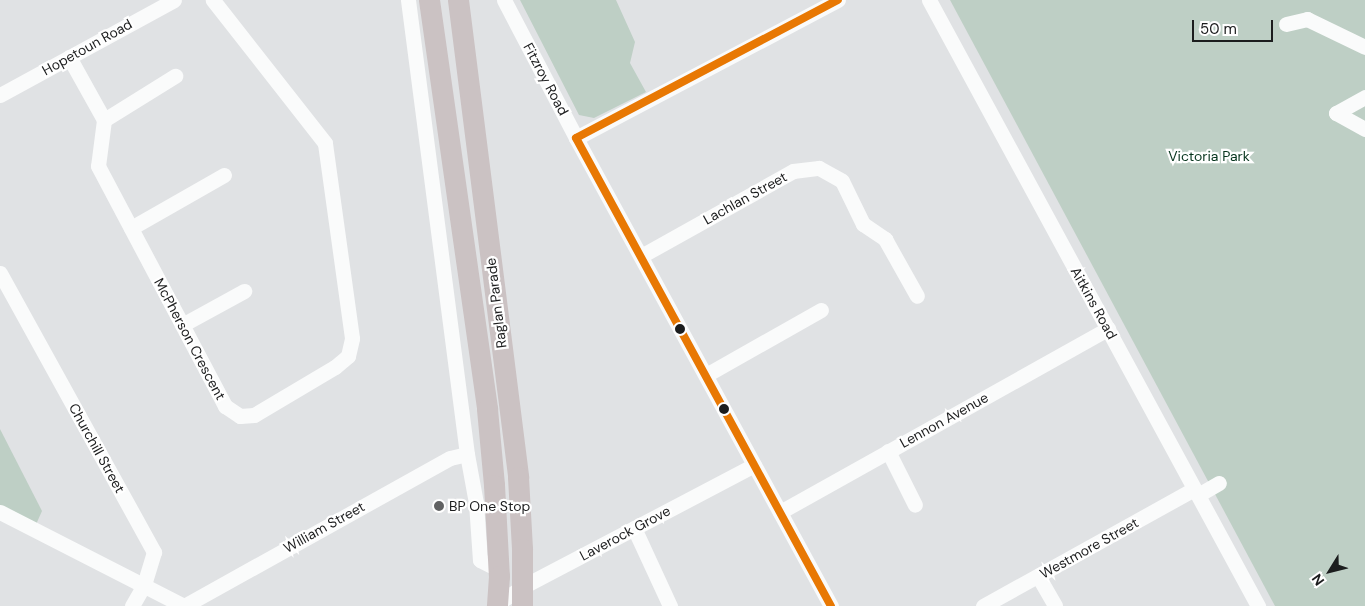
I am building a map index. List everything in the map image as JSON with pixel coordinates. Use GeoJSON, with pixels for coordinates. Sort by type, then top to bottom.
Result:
{"type":"FeatureCollection","features":[{"type":"Feature","properties":{"kind":"highway","name":"Raglan Parade"},"geometry":{"type":"LineString","coordinates":[[429,0],[487,409],[494,485],[498,569],[496,605]]}},
{"type":"Feature","properties":{"kind":"highway","name":"Raglan Parade"},"geometry":{"type":"LineString","coordinates":[[458,0],[518,477],[522,597]]}},
{"type":"Feature","properties":{"kind":"street","name":"Hopetoun Road"},"geometry":{"type":"LineString","coordinates":[[0,94],[174,0]]}},
{"type":"Feature","properties":{"kind":"street","name":"McPherson Crescent"},"geometry":{"type":"LineString","coordinates":[[104,120],[98,166],[225,406],[240,416],[254,414],[335,367],[348,356],[352,338],[325,143],[213,0]]}},
{"type":"Feature","properties":{"kind":"street"},"geometry":{"type":"LineString","coordinates":[[408,0],[467,454],[476,503],[480,560],[498,569]]}},
{"type":"Feature","properties":{"kind":"street","name":"Fitzroy Road"},"geometry":{"type":"LineString","coordinates":[[504,0],[576,138],[832,606]]}},
{"type":"Feature","properties":{"kind":"street"},"geometry":{"type":"LineString","coordinates":[[576,138],[838,0]]}},
{"type":"Feature","properties":{"kind":"street","name":"Aitkins Road"},"geometry":{"type":"LineString","coordinates":[[929,0],[1258,606]]}},
{"type":"Feature","properties":{"kind":"street"},"geometry":{"type":"LineString","coordinates":[[1286,24],[1307,19],[1365,47]]}},
{"type":"Feature","properties":{"kind":"street"},"geometry":{"type":"LineString","coordinates":[[69,57],[104,120],[174,76]]}},
{"type":"Feature","properties":{"kind":"street"},"geometry":{"type":"LineString","coordinates":[[1365,97],[1336,113],[1365,129]]}},
{"type":"Feature","properties":{"kind":"street","name":"Lachlan Street"},"geometry":{"type":"LineString","coordinates":[[641,256],[793,171],[819,168],[842,181],[859,218],[866,228],[885,239],[917,296]]}},
{"type":"Feature","properties":{"kind":"street"},"geometry":{"type":"LineString","coordinates":[[131,228],[224,175]]}},
{"type":"Feature","properties":{"kind":"street","name":"Churchill Street"},"geometry":{"type":"LineString","coordinates":[[0,273],[154,552],[144,585],[132,606]]}},
{"type":"Feature","properties":{"kind":"street"},"geometry":{"type":"LineString","coordinates":[[182,325],[244,291]]}},
{"type":"Feature","properties":{"kind":"street"},"geometry":{"type":"LineString","coordinates":[[706,375],[820,310]]}},
{"type":"Feature","properties":{"kind":"street","name":"Lennon Avenue"},"geometry":{"type":"LineString","coordinates":[[780,512],[1108,329]]}},
{"type":"Feature","properties":{"kind":"street"},"geometry":{"type":"LineString","coordinates":[[888,451],[915,505]]}},
{"type":"Feature","properties":{"kind":"street","name":"William Street"},"geometry":{"type":"LineString","coordinates":[[184,606],[433,467],[450,458],[467,454]]}},
{"type":"Feature","properties":{"kind":"street","name":"Laverock Grove"},"geometry":{"type":"LineString","coordinates":[[496,605],[522,597],[634,528],[754,465]]}},
{"type":"Feature","properties":{"kind":"street","name":"Westmore Street"},"geometry":{"type":"LineString","coordinates":[[983,606],[1196,492],[1219,483]]}},
{"type":"Feature","properties":{"kind":"street"},"geometry":{"type":"LineString","coordinates":[[0,512],[184,606]]}},
{"type":"Feature","properties":{"kind":"street"},"geometry":{"type":"LineString","coordinates":[[0,527],[14,519]]}},
{"type":"Feature","properties":{"kind":"street"},"geometry":{"type":"LineString","coordinates":[[634,528],[670,606]]}},
{"type":"Feature","properties":{"kind":"street"},"geometry":{"type":"LineString","coordinates":[[1038,576],[1055,606]]}},
{"type":"Feature","properties":{"kind":"green space"},"geometry":{"type":"Polygon","coordinates":[[[520,0],[616,0],[635,42],[630,63],[646,92],[594,118],[579,115],[520,0]]]}},
{"type":"Feature","properties":{"kind":"green space","name":"Victoria Park"},"geometry":{"type":"Polygon","coordinates":[[[950,0],[1365,0],[1365,606],[1275,606],[950,0]]]}},
{"type":"Feature","properties":{"kind":"green space"},"geometry":{"type":"Polygon","coordinates":[[[0,429],[42,511],[34,529],[0,512],[0,429]]]}},
{"type":"Feature","properties":{"kind":"transit line"},"geometry":{"type":"LineString","coordinates":[[576,138],[838,0]]}},
{"type":"Feature","properties":{"kind":"transit line"},"geometry":{"type":"LineString","coordinates":[[576,138],[831,606]]}},
{"type":"Feature","properties":{"kind":"place","name":"BP One Stop"},"geometry":{"type":"Point","coordinates":[439,506]}}]}
